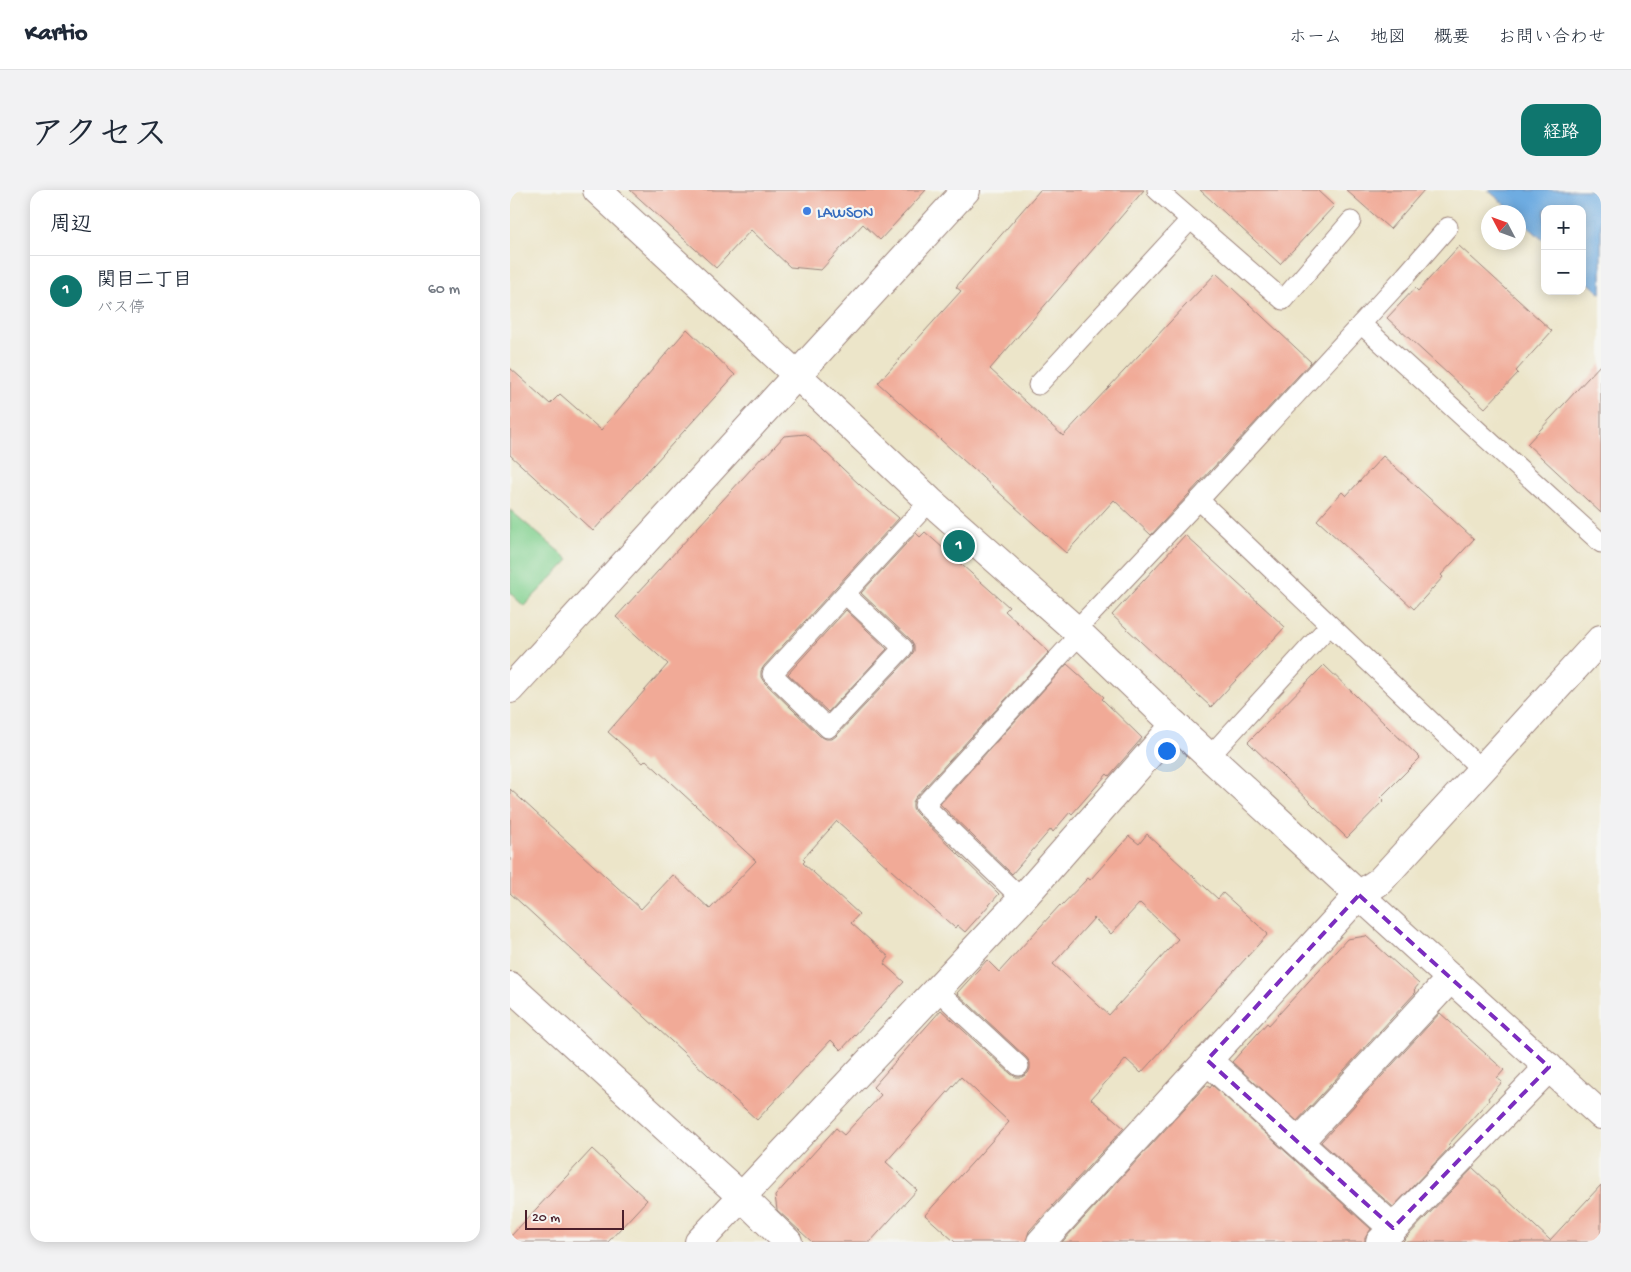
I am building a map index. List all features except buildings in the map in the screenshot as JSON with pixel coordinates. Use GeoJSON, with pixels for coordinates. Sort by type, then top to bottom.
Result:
{"type":"FeatureCollection","features":[{"type":"Feature","properties":{"kind":"street"},"geometry":{"type":"LineString","coordinates":[[597,190],[930,501],[1078,632],[1175,725],[1359,895],[1601,1115]]}},
{"type":"Feature","properties":{"kind":"street"},"geometry":{"type":"LineString","coordinates":[[510,688],[966,190]]}},
{"type":"Feature","properties":{"kind":"street"},"geometry":{"type":"LineString","coordinates":[[1041,1242],[1359,895],[1380,881],[1601,639]]}},
{"type":"Feature","properties":{"kind":"street"},"geometry":{"type":"LineString","coordinates":[[699,1242],[1022,899],[1175,725]]}},
{"type":"Feature","properties":{"kind":"street"},"geometry":{"type":"LineString","coordinates":[[1299,1142],[1451,978]]}},
{"type":"Feature","properties":{"kind":"street"},"geometry":{"type":"LineString","coordinates":[[510,986],[741,1196],[788,1242]]}},
{"type":"Feature","properties":{"kind":"street"},"geometry":{"type":"LineString","coordinates":[[1207,1060],[1299,1142],[1386,1235],[1549,1067]]}},
{"type":"Feature","properties":{"kind":"lane"},"geometry":{"type":"LineString","coordinates":[[1157,190],[1282,300],[1351,221]]}},
{"type":"Feature","properties":{"kind":"lane"},"geometry":{"type":"LineString","coordinates":[[1038,385],[1190,220]]}},
{"type":"Feature","properties":{"kind":"lane"},"geometry":{"type":"LineString","coordinates":[[1022,899],[924,805],[1078,632],[1448,227]]}},
{"type":"Feature","properties":{"kind":"lane"},"geometry":{"type":"LineString","coordinates":[[1361,324],[1601,543]]}},
{"type":"Feature","properties":{"kind":"lane"},"geometry":{"type":"LineString","coordinates":[[1198,500],[1482,770]]}},
{"type":"Feature","properties":{"kind":"lane"},"geometry":{"type":"LineString","coordinates":[[845,594],[903,648],[828,728],[772,674],[845,594],[930,501]]}},
{"type":"Feature","properties":{"kind":"lane"},"geometry":{"type":"LineString","coordinates":[[1210,756],[1329,626]]}},
{"type":"Feature","properties":{"kind":"lane"},"geometry":{"type":"LineString","coordinates":[[936,989],[1019,1066]]}},
{"type":"Feature","properties":{"kind":"highlighted area"},"geometry":{"type":"Polygon","coordinates":[[[1359,895],[1549,1067],[1393,1228],[1207,1060],[1359,895]]]}},
{"type":"Feature","properties":{"kind":"green space"},"geometry":{"type":"Polygon","coordinates":[[[510,510],[569,560],[524,606],[510,593],[510,510]]]}},
{"type":"Feature","properties":{"kind":"water"},"geometry":{"type":"Polygon","coordinates":[[[1488,190],[1601,190],[1601,294],[1586,281],[1586,205],[1541,205],[1541,238],[1526,224],[1526,205],[1505,205],[1488,190]]]}},
{"type":"Feature","properties":{"kind":"place","name":"LAWSON"},"geometry":{"type":"Point","coordinates":[807,211]}},
{"type":"Feature","properties":{"kind":"place","name":"関目二丁目"},"geometry":{"type":"Point","coordinates":[959,546]}}]}
